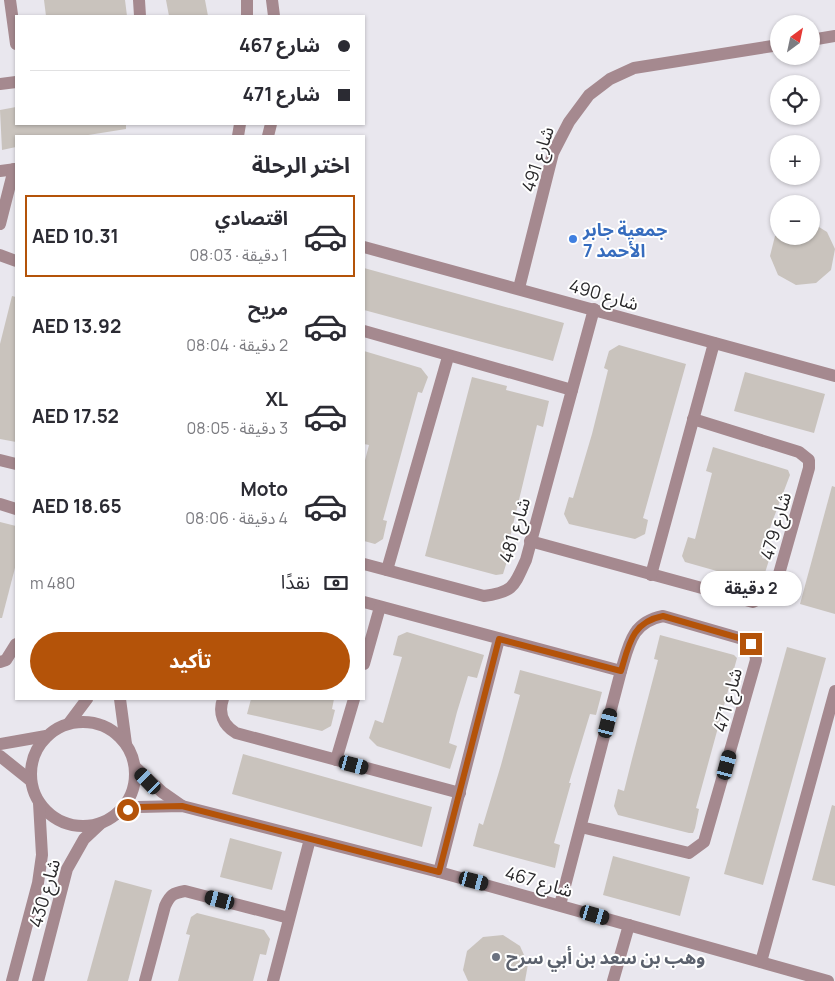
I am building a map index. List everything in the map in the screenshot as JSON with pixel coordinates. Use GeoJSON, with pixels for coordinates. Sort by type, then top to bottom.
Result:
{"type":"FeatureCollection","features":[{"type":"Feature","properties":{"kind":"street"},"geometry":{"type":"LineString","coordinates":[[10,0],[15,37]]}},
{"type":"Feature","properties":{"kind":"street"},"geometry":{"type":"LineString","coordinates":[[138,0],[140,15]]}},
{"type":"Feature","properties":{"kind":"street"},"geometry":{"type":"LineString","coordinates":[[247,0],[247,15]]}},
{"type":"Feature","properties":{"kind":"street"},"geometry":{"type":"LineString","coordinates":[[272,0],[274,15]]}},
{"type":"Feature","properties":{"kind":"street"},"geometry":{"type":"LineString","coordinates":[[820,38],[835,36]]}},
{"type":"Feature","properties":{"kind":"street","name":"شارع 491"},"geometry":{"type":"LineString","coordinates":[[519,288],[554,153],[568,122],[589,95],[610,79],[634,68],[770,46]]}},
{"type":"Feature","properties":{"kind":"street"},"geometry":{"type":"LineString","coordinates":[[0,84],[15,82]]}},
{"type":"Feature","properties":{"kind":"street"},"geometry":{"type":"LineString","coordinates":[[0,172],[15,169],[0,224]]}},
{"type":"Feature","properties":{"kind":"street","name":"شارع 490"},"geometry":{"type":"LineString","coordinates":[[365,246],[835,376]]}},
{"type":"Feature","properties":{"kind":"street"},"geometry":{"type":"LineString","coordinates":[[0,256],[15,261]]}},
{"type":"Feature","properties":{"kind":"street","name":"شارع 481"},"geometry":{"type":"LineString","coordinates":[[365,564],[484,596],[504,593],[515,583],[526,560],[594,309]]}},
{"type":"Feature","properties":{"kind":"street"},"geometry":{"type":"LineString","coordinates":[[365,331],[448,357],[572,390]]}},
{"type":"Feature","properties":{"kind":"street"},"geometry":{"type":"LineString","coordinates":[[651,575],[714,343]]}},
{"type":"Feature","properties":{"kind":"street"},"geometry":{"type":"LineString","coordinates":[[387,570],[448,357]]}},
{"type":"Feature","properties":{"kind":"street","name":"شارع 479"},"geometry":{"type":"LineString","coordinates":[[530,541],[753,602],[767,595],[775,588],[809,468],[808,460],[799,452],[693,419]]}},
{"type":"Feature","properties":{"kind":"street"},"geometry":{"type":"LineString","coordinates":[[0,460],[15,464]]}},
{"type":"Feature","properties":{"kind":"street"},"geometry":{"type":"LineString","coordinates":[[0,504],[15,509]]}},
{"type":"Feature","properties":{"kind":"street"},"geometry":{"type":"LineString","coordinates":[[365,602],[621,671]]}},
{"type":"Feature","properties":{"kind":"street"},"geometry":{"type":"LineString","coordinates":[[365,660],[380,607]]}},
{"type":"Feature","properties":{"kind":"street","name":"شارع 471"},"geometry":{"type":"LineString","coordinates":[[560,905],[621,671],[629,643],[639,626],[651,618],[663,616],[746,640],[755,649],[756,660],[708,836],[700,847],[689,854],[581,828]]}},
{"type":"Feature","properties":{"kind":"street"},"geometry":{"type":"LineString","coordinates":[[439,872],[499,639]]}},
{"type":"Feature","properties":{"kind":"street"},"geometry":{"type":"LineString","coordinates":[[0,662],[6,660],[15,646]]}},
{"type":"Feature","properties":{"kind":"street"},"geometry":{"type":"LineString","coordinates":[[761,962],[835,691]]}},
{"type":"Feature","properties":{"kind":"street"},"geometry":{"type":"LineString","coordinates":[[0,744],[46,736],[69,723],[86,700]]}},
{"type":"Feature","properties":{"kind":"street"},"geometry":{"type":"LineString","coordinates":[[46,736],[36,749],[31,764],[30,780],[39,804],[48,814],[73,826],[100,824],[118,814],[128,800],[134,784],[135,767],[126,744],[120,700]]}},
{"type":"Feature","properties":{"kind":"street"},"geometry":{"type":"LineString","coordinates":[[223,700],[220,708],[223,721],[228,728],[236,733],[460,793]]}},
{"type":"Feature","properties":{"kind":"street"},"geometry":{"type":"LineString","coordinates":[[336,760],[354,700]]}},
{"type":"Feature","properties":{"kind":"street"},"geometry":{"type":"LineString","coordinates":[[69,723],[94,722],[117,734],[126,744]]}},
{"type":"Feature","properties":{"kind":"street"},"geometry":{"type":"LineString","coordinates":[[0,756],[30,780]]}},
{"type":"Feature","properties":{"kind":"street","name":"شارع 467"},"geometry":{"type":"LineString","coordinates":[[135,767],[162,792],[182,806]]}},
{"type":"Feature","properties":{"kind":"street","name":"شارع 430"},"geometry":{"type":"LineString","coordinates":[[12,981],[38,883],[42,855],[39,804]]}},
{"type":"Feature","properties":{"kind":"street","name":"شارع 467"},"geometry":{"type":"LineString","coordinates":[[118,814],[139,807],[182,806],[439,872],[828,981]]}},
{"type":"Feature","properties":{"kind":"street","name":"شارع 430"},"geometry":{"type":"LineString","coordinates":[[38,981],[68,870],[84,840],[100,824]]}},
{"type":"Feature","properties":{"kind":"street"},"geometry":{"type":"LineString","coordinates":[[272,981],[310,839]]}},
{"type":"Feature","properties":{"kind":"street"},"geometry":{"type":"LineString","coordinates":[[145,981],[165,906],[170,895],[185,891],[289,918]]}},
{"type":"Feature","properties":{"kind":"street"},"geometry":{"type":"LineString","coordinates":[[613,981],[629,925]]}},
{"type":"Feature","properties":{"kind":"building"},"geometry":{"type":"Polygon","coordinates":[[[44,0],[125,0],[127,15],[46,15],[44,0]]]}},
{"type":"Feature","properties":{"kind":"building"},"geometry":{"type":"Polygon","coordinates":[[[166,0],[205,0],[208,15],[169,15],[166,0]]]}},
{"type":"Feature","properties":{"kind":"building"},"geometry":{"type":"Polygon","coordinates":[[[15,107],[15,125],[126,125],[126,129],[88,135],[15,135],[15,147],[2,150],[0,110],[15,107]]]}},
{"type":"Feature","properties":{"kind":"building"},"geometry":{"type":"Polygon","coordinates":[[[820,228],[827,232],[835,249],[831,270],[816,283],[796,285],[778,275],[770,256],[773,245],[820,245],[820,228]]]}},
{"type":"Feature","properties":{"kind":"building"},"geometry":{"type":"Polygon","coordinates":[[[365,268],[564,323],[553,361],[365,310],[365,268]]]}},
{"type":"Feature","properties":{"kind":"building"},"geometry":{"type":"Polygon","coordinates":[[[12,296],[15,297],[15,442],[0,439],[0,344],[12,296]]]}},
{"type":"Feature","properties":{"kind":"building"},"geometry":{"type":"Polygon","coordinates":[[[619,345],[686,364],[643,518],[648,520],[645,534],[635,539],[569,524],[564,514],[569,497],[573,498],[592,434],[608,370],[604,368],[609,351],[619,345]]]}},
{"type":"Feature","properties":{"kind":"building"},"geometry":{"type":"Polygon","coordinates":[[[365,351],[421,368],[428,377],[422,393],[418,392],[383,520],[387,521],[383,539],[375,544],[365,541],[365,460],[369,445],[365,444],[365,351]]]}},
{"type":"Feature","properties":{"kind":"building"},"geometry":{"type":"Polygon","coordinates":[[[745,372],[825,394],[814,433],[734,411],[745,372]]]}},
{"type":"Feature","properties":{"kind":"building"},"geometry":{"type":"Polygon","coordinates":[[[472,377],[507,386],[506,390],[549,401],[543,427],[537,425],[506,554],[509,555],[503,574],[496,575],[425,556],[472,377]]]}},
{"type":"Feature","properties":{"kind":"building"},"geometry":{"type":"Polygon","coordinates":[[[713,447],[788,470],[790,475],[771,525],[762,558],[769,560],[764,576],[752,581],[685,562],[682,556],[688,537],[695,539],[712,473],[706,471],[713,447]]]}},
{"type":"Feature","properties":{"kind":"building"},"geometry":{"type":"Polygon","coordinates":[[[832,486],[835,487],[835,614],[800,604],[832,486]]]}},
{"type":"Feature","properties":{"kind":"building"},"geometry":{"type":"Polygon","coordinates":[[[0,522],[15,526],[15,568],[2,618],[0,618],[0,522]]]}},
{"type":"Feature","properties":{"kind":"building"},"geometry":{"type":"Polygon","coordinates":[[[407,632],[484,655],[477,678],[468,676],[457,712],[449,743],[457,746],[450,769],[377,746],[369,738],[375,720],[383,723],[402,657],[393,655],[398,636],[407,632]]]}},
{"type":"Feature","properties":{"kind":"building"},"geometry":{"type":"Polygon","coordinates":[[[660,635],[734,655],[737,658],[696,808],[699,809],[693,833],[618,815],[614,806],[618,789],[624,791],[658,660],[654,659],[660,635]]]}},
{"type":"Feature","properties":{"kind":"building"},"geometry":{"type":"Polygon","coordinates":[[[787,647],[826,658],[763,885],[724,874],[787,647]]]}},
{"type":"Feature","properties":{"kind":"building"},"geometry":{"type":"Polygon","coordinates":[[[520,670],[602,692],[596,715],[590,714],[569,783],[571,783],[554,843],[560,845],[555,868],[473,846],[479,823],[483,825],[520,695],[514,693],[520,670]]]}},
{"type":"Feature","properties":{"kind":"building"},"geometry":{"type":"Polygon","coordinates":[[[251,700],[334,700],[332,709],[335,710],[331,726],[322,731],[247,714],[251,700]]]}},
{"type":"Feature","properties":{"kind":"building"},"geometry":{"type":"Polygon","coordinates":[[[243,754],[432,807],[422,847],[232,794],[243,754]]]}},
{"type":"Feature","properties":{"kind":"building"},"geometry":{"type":"Polygon","coordinates":[[[832,805],[835,806],[835,886],[812,880],[832,805]]]}},
{"type":"Feature","properties":{"kind":"building"},"geometry":{"type":"Polygon","coordinates":[[[230,838],[282,852],[272,890],[220,877],[230,838]]]}},
{"type":"Feature","properties":{"kind":"building"},"geometry":{"type":"Polygon","coordinates":[[[613,856],[690,877],[680,916],[603,895],[613,856]]]}},
{"type":"Feature","properties":{"kind":"building"},"geometry":{"type":"Polygon","coordinates":[[[115,880],[152,890],[128,981],[87,981],[115,880]]]}},
{"type":"Feature","properties":{"kind":"building"},"geometry":{"type":"Polygon","coordinates":[[[197,913],[264,930],[270,939],[266,955],[260,954],[253,981],[178,981],[190,935],[186,934],[191,917],[197,913]]]}},
{"type":"Feature","properties":{"kind":"building","name":"وهب بن سعد بن أبي سرح"},"geometry":{"type":"Polygon","coordinates":[[[503,935],[520,946],[528,964],[525,981],[468,981],[463,970],[467,951],[483,937],[503,935]]]}},
{"type":"Feature","properties":{"kind":"place","name":"جمعية جابر الأحمد 7"},"geometry":{"type":"Point","coordinates":[573,239]}},
{"type":"Feature","properties":{"kind":"place","name":"وهب بن سعد بن أبي سرح"},"geometry":{"type":"Point","coordinates":[496,957]}},
{"type":"Feature","properties":{"kind":"route"},"geometry":{"type":"LineString","coordinates":[[128,810],[139,807],[182,806],[439,872],[499,639],[621,671],[629,643],[639,626],[651,618],[663,616],[746,640],[751,644]]}}]}
